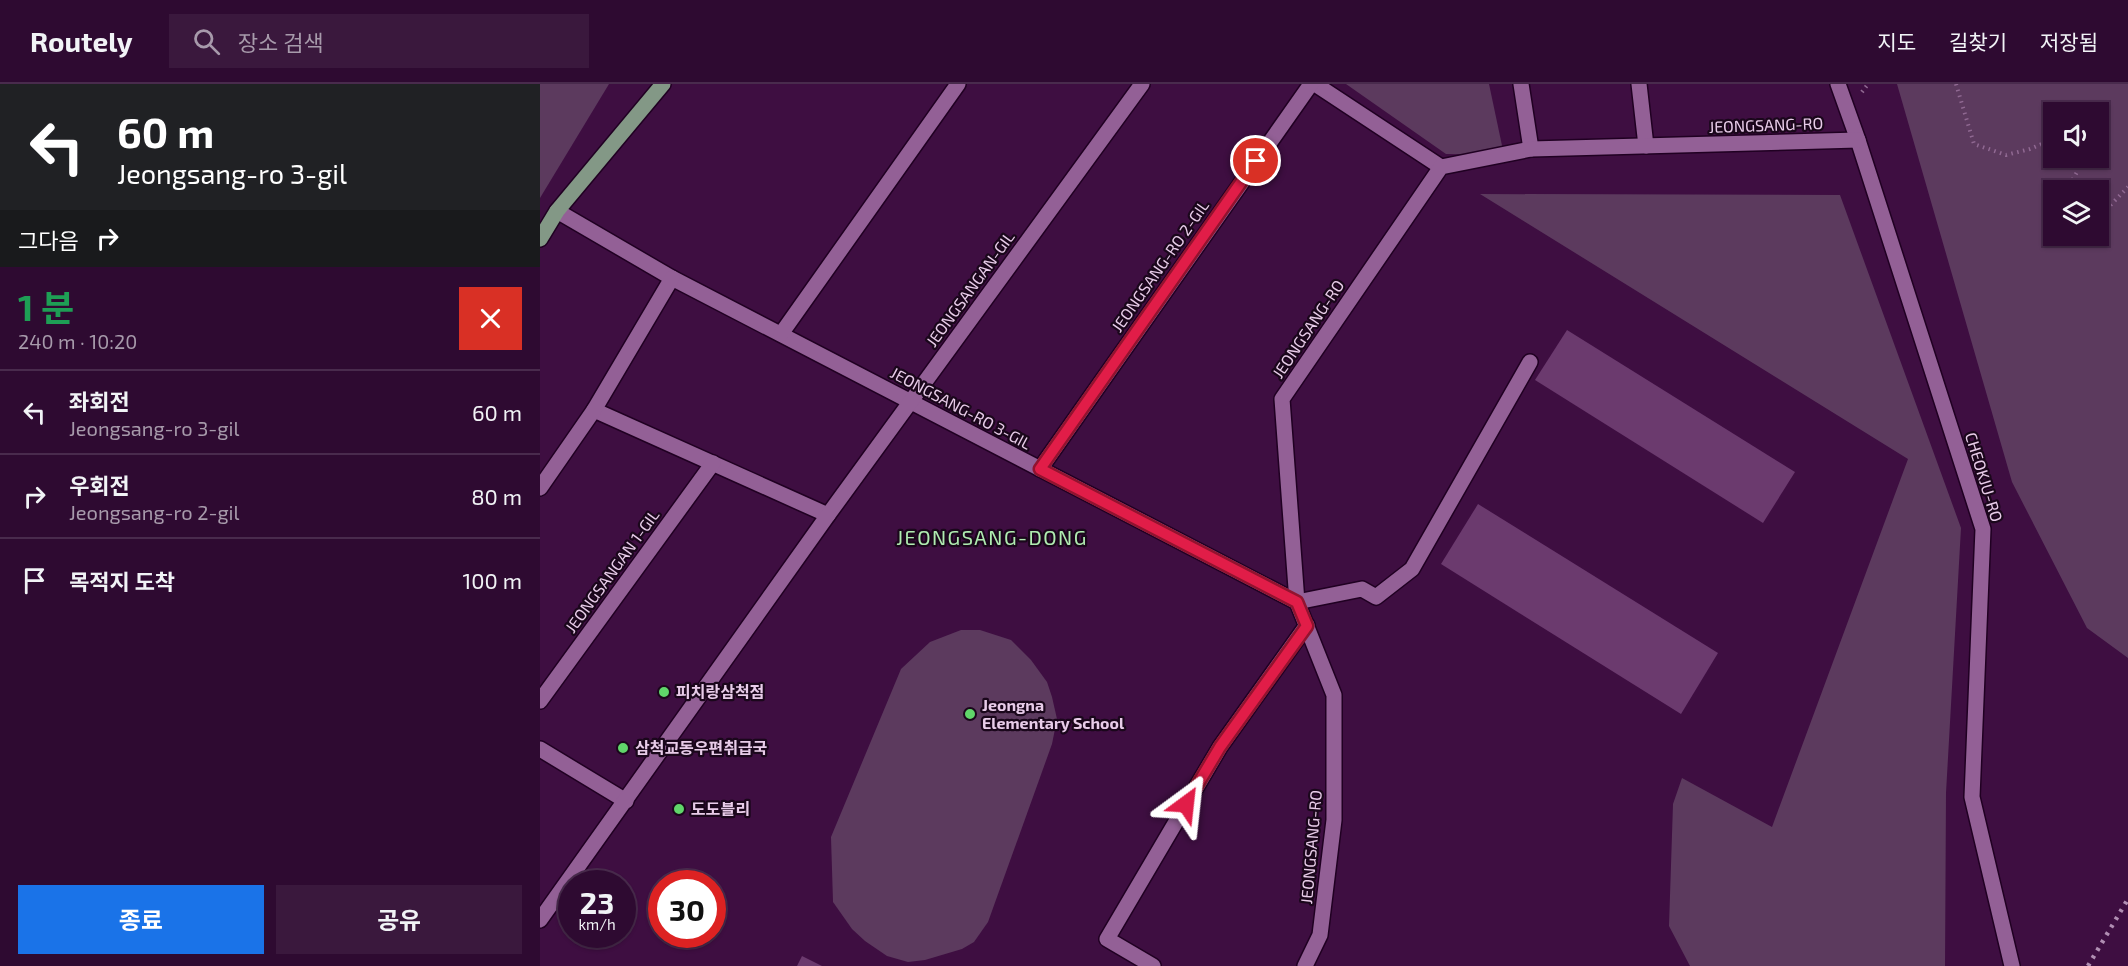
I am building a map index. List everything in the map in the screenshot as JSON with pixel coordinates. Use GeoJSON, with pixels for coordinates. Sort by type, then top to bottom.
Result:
{"type":"FeatureCollection","features":[{"type":"Feature","properties":{"kind":"main road"},"geometry":{"type":"LineString","coordinates":[[540,239],[557,211],[663,84]]}},
{"type":"Feature","properties":{"kind":"street"},"geometry":{"type":"LineString","coordinates":[[781,334],[958,84]]}},
{"type":"Feature","properties":{"kind":"street","name":"JEONGSANGAN-GIL"},"geometry":{"type":"LineString","coordinates":[[540,920],[828,515],[1142,84]]}},
{"type":"Feature","properties":{"kind":"street","name":"JEONGSANG-RO 2-GIL"},"geometry":{"type":"LineString","coordinates":[[1040,469],[1313,84],[1441,166]]}},
{"type":"Feature","properties":{"kind":"street"},"geometry":{"type":"LineString","coordinates":[[1521,84],[1531,149]]}},
{"type":"Feature","properties":{"kind":"street"},"geometry":{"type":"LineString","coordinates":[[1639,84],[1646,146]]}},
{"type":"Feature","properties":{"kind":"street","name":"CHEOKJU-RO"},"geometry":{"type":"LineString","coordinates":[[1838,84],[1983,529],[1972,797],[2012,966]]}},
{"type":"Feature","properties":{"kind":"street","name":"JEONGSANG-RO"},"geometry":{"type":"LineString","coordinates":[[1305,966],[1320,935],[1334,820],[1334,695],[1297,602],[1282,399],[1441,166],[1531,149],[1858,140]]}},
{"type":"Feature","properties":{"kind":"street","name":"JEONGSANG-RO 3-GIL"},"geometry":{"type":"LineString","coordinates":[[557,211],[672,278],[1297,602]]}},
{"type":"Feature","properties":{"kind":"street"},"geometry":{"type":"LineString","coordinates":[[540,488],[594,410],[672,278]]}},
{"type":"Feature","properties":{"kind":"street"},"geometry":{"type":"LineString","coordinates":[[1297,602],[1362,590],[1376,597],[1412,569],[1530,362]]}},
{"type":"Feature","properties":{"kind":"street"},"geometry":{"type":"LineString","coordinates":[[594,410],[828,515]]}},
{"type":"Feature","properties":{"kind":"street","name":"JEONGSANGAN 1-GIL"},"geometry":{"type":"LineString","coordinates":[[540,701],[713,463]]}},
{"type":"Feature","properties":{"kind":"street"},"geometry":{"type":"LineString","coordinates":[[1153,966],[1107,939],[1220,747],[1307,626]]}},
{"type":"Feature","properties":{"kind":"street"},"geometry":{"type":"LineString","coordinates":[[540,749],[626,801]]}},
{"type":"Feature","properties":{"kind":"path"},"geometry":{"type":"LineString","coordinates":[[1956,84],[1974,144],[2006,155],[2043,143]]}},
{"type":"Feature","properties":{"kind":"path"},"geometry":{"type":"LineString","coordinates":[[2109,208],[2128,188]]}},
{"type":"Feature","properties":{"kind":"shaded area"},"geometry":{"type":"Polygon","coordinates":[[[540,84],[609,84],[540,198],[540,84]]]}},
{"type":"Feature","properties":{"kind":"shaded area"},"geometry":{"type":"Polygon","coordinates":[[[1346,84],[1489,84],[1504,155],[1446,154],[1346,84]]]}},
{"type":"Feature","properties":{"kind":"shaded area"},"geometry":{"type":"Polygon","coordinates":[[[1897,84],[2128,84],[2128,658],[2087,628],[2012,482],[1897,84]]]}},
{"type":"Feature","properties":{"kind":"shaded area"},"geometry":{"type":"Polygon","coordinates":[[[1480,194],[1840,195],[1961,528],[1946,793],[1945,966],[1690,966],[1669,926],[1673,804],[1682,778],[1772,827],[1908,459],[1480,194]]]}},
{"type":"Feature","properties":{"kind":"shaded area"},"geometry":{"type":"Polygon","coordinates":[[[961,630],[980,630],[1011,640],[1031,660],[1047,682],[1057,719],[1052,744],[988,922],[974,942],[962,949],[925,960],[908,962],[887,956],[865,941],[852,929],[833,902],[831,837],[901,669],[930,642],[961,630]]]}},
{"type":"Feature","properties":{"kind":"building"},"geometry":{"type":"Polygon","coordinates":[[[1567,330],[1795,472],[1763,523],[1535,380],[1567,330]]]}},
{"type":"Feature","properties":{"kind":"building"},"geometry":{"type":"Polygon","coordinates":[[[1478,504],[1718,653],[1681,714],[1441,564],[1478,504]]]}},
{"type":"Feature","properties":{"kind":"building"},"geometry":{"type":"Polygon","coordinates":[[[802,956],[822,966],[797,966],[802,956]]]}},
{"type":"Feature","properties":{"kind":"railway"},"geometry":{"type":"LineString","coordinates":[[2088,966],[2128,899]]}},
{"type":"Feature","properties":{"kind":"place","name":"피치랑삼척점"},"geometry":{"type":"Point","coordinates":[664,692]}},
{"type":"Feature","properties":{"kind":"place","name":"Jeongna Elementary School"},"geometry":{"type":"Point","coordinates":[970,714]}},
{"type":"Feature","properties":{"kind":"place","name":"삼척교동우편취급국"},"geometry":{"type":"Point","coordinates":[623,748]}},
{"type":"Feature","properties":{"kind":"place","name":"도도블리"},"geometry":{"type":"Point","coordinates":[679,809]}},
{"type":"Feature","properties":{"kind":"district","name":"JEONGSANG-DONG"},"geometry":{"type":"Point","coordinates":[992,538]}},
{"type":"Feature","properties":{"kind":"route"},"geometry":{"type":"LineString","coordinates":[[1186,804],[1220,747],[1307,626],[1297,602],[1040,469],[1256,161]]}}]}
